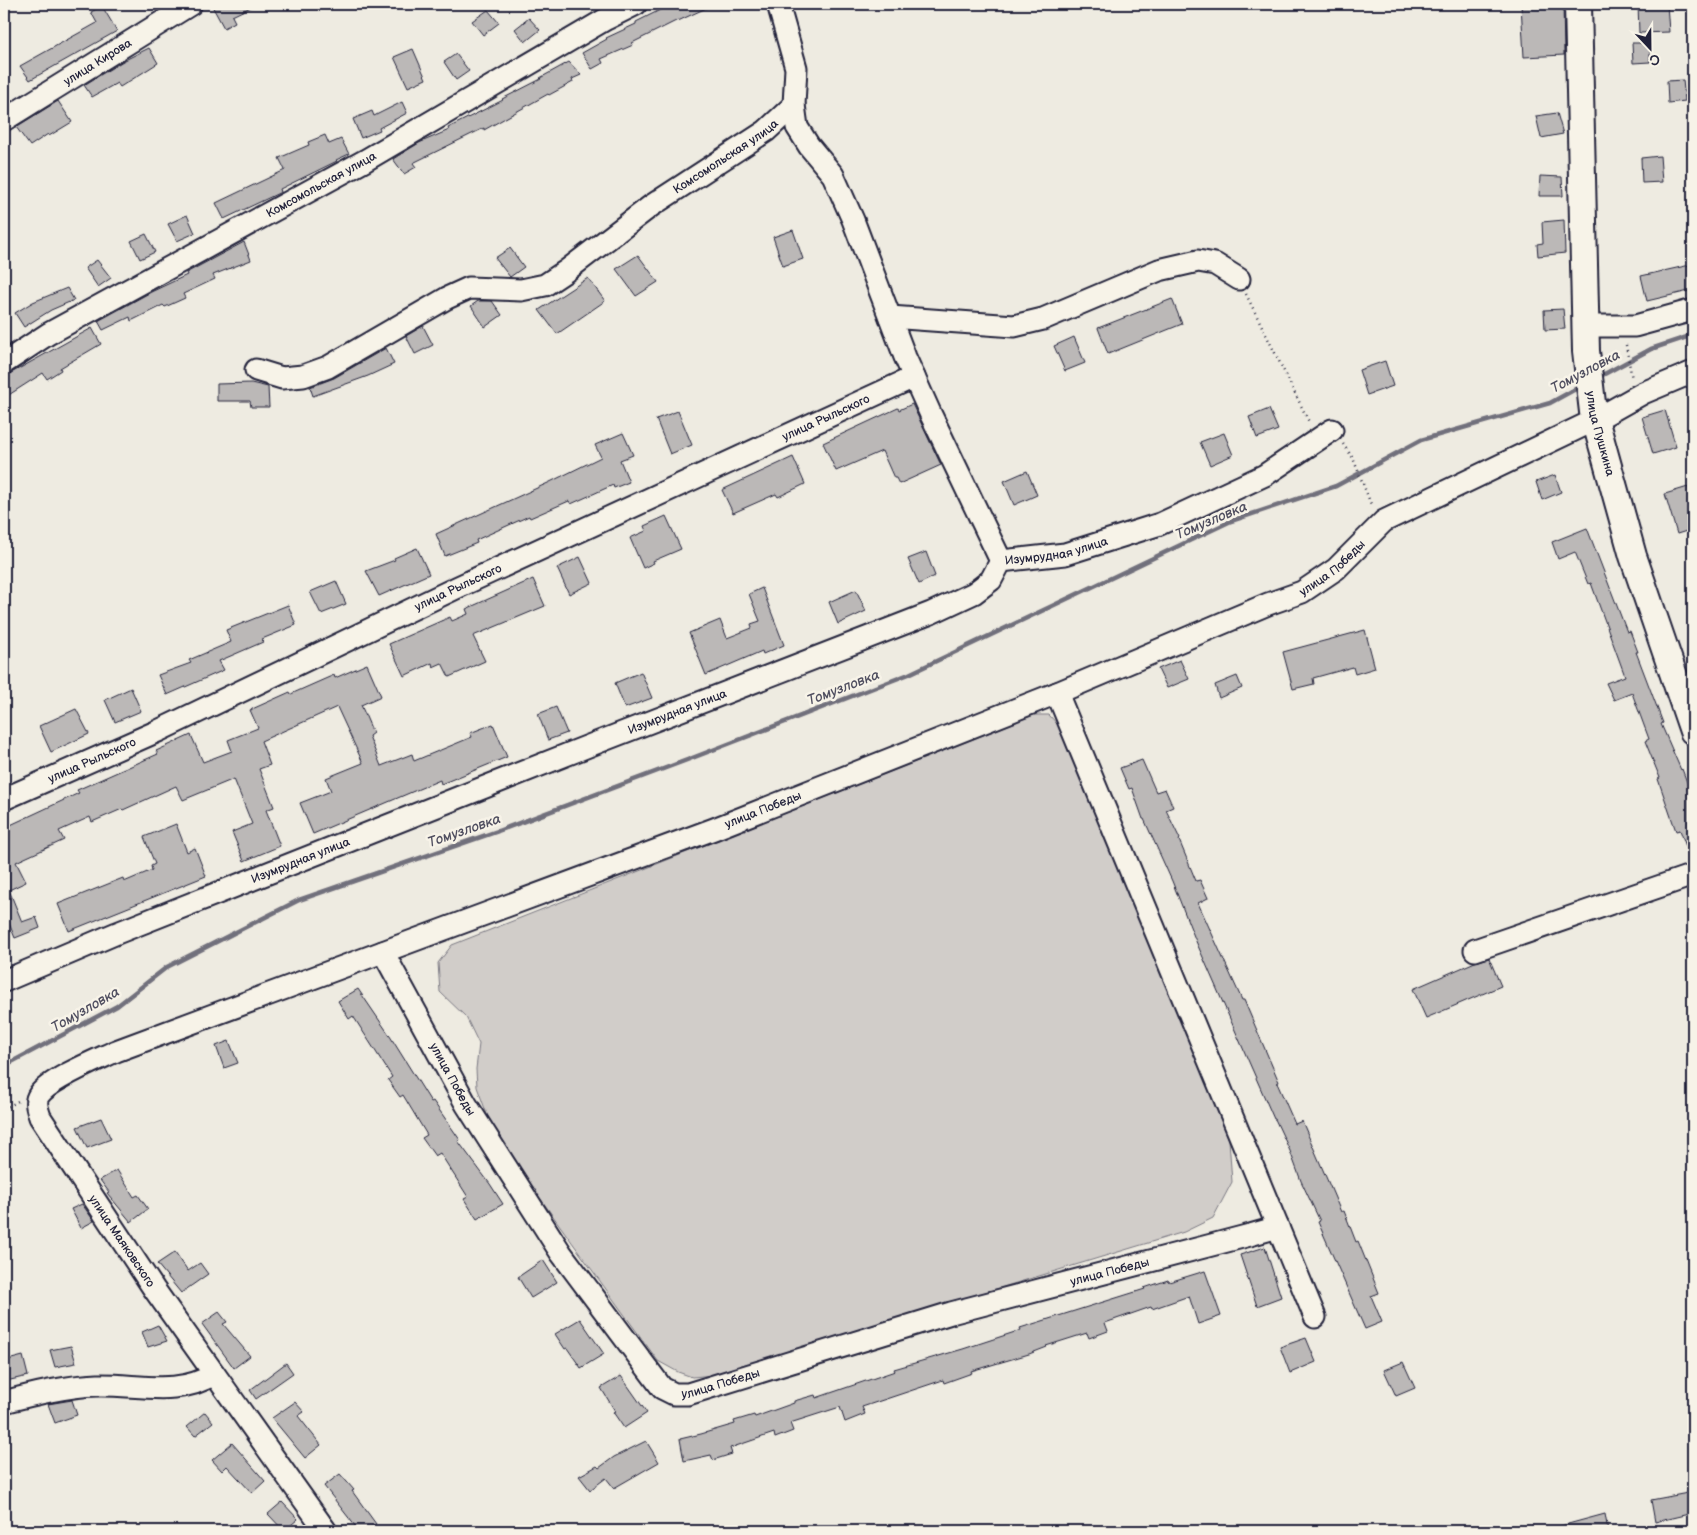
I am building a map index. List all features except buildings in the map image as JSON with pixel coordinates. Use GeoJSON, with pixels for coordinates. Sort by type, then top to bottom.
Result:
{"type":"FeatureCollection","features":[{"type":"Feature","properties":{"kind":"main road","name":"улица Пушкина"},"geometry":{"type":"LineString","coordinates":[[1578,4],[1586,351],[1594,416],[1633,556],[1693,731]]}},
{"type":"Feature","properties":{"kind":"street","name":"улица Кирова"},"geometry":{"type":"LineString","coordinates":[[4,120],[191,4]]}},
{"type":"Feature","properties":{"kind":"street","name":"Комсомольская улица"},"geometry":{"type":"LineString","coordinates":[[4,364],[48,334],[366,160],[598,24],[636,4]]}},
{"type":"Feature","properties":{"kind":"street"},"geometry":{"type":"LineString","coordinates":[[778,4],[796,68],[794,105],[797,127],[809,146],[833,175],[853,220],[914,377],[1001,561]]}},
{"type":"Feature","properties":{"kind":"street","name":"Комсомольская улица"},"geometry":{"type":"LineString","coordinates":[[256,370],[282,378],[303,376],[328,367],[447,298],[469,288],[521,290],[545,285],[566,272],[651,206],[766,130],[794,105]]}},
{"type":"Feature","properties":{"kind":"street"},"geometry":{"type":"LineString","coordinates":[[890,317],[1014,326],[1043,319],[1159,270],[1198,262],[1215,264],[1239,279]]}},
{"type":"Feature","properties":{"kind":"street"},"geometry":{"type":"LineString","coordinates":[[1586,326],[1635,326],[1693,310]]}},
{"type":"Feature","properties":{"kind":"street","name":"улица Победы"},"geometry":{"type":"LineString","coordinates":[[36,1104],[38,1096],[58,1079],[116,1051],[714,829],[1057,693],[1268,604],[1302,592],[1336,569],[1384,521],[1594,416],[1693,372]]}},
{"type":"Feature","properties":{"kind":"street","name":"улица Рыльского"},"geometry":{"type":"LineString","coordinates":[[4,800],[158,731],[456,588],[914,377]]}},
{"type":"Feature","properties":{"kind":"street","name":"Изумрудная улица"},"geometry":{"type":"LineString","coordinates":[[4,981],[153,918],[600,741],[931,613],[974,593],[991,580],[1001,561],[1065,554],[1160,524],[1265,475],[1325,435]]}},
{"type":"Feature","properties":{"kind":"street"},"geometry":{"type":"LineString","coordinates":[[1057,693],[1315,1317]]}},
{"type":"Feature","properties":{"kind":"street"},"geometry":{"type":"LineString","coordinates":[[1475,950],[1693,875]]}},
{"type":"Feature","properties":{"kind":"street","name":"улица Победы"},"geometry":{"type":"LineString","coordinates":[[383,952],[466,1104],[561,1253],[662,1388],[674,1394],[688,1394],[951,1313],[1250,1236],[1278,1227]]}},
{"type":"Feature","properties":{"kind":"street","name":"улица Маяковского"},"geometry":{"type":"LineString","coordinates":[[36,1104],[40,1117],[154,1289],[326,1531]]}},
{"type":"Feature","properties":{"kind":"street"},"geometry":{"type":"LineString","coordinates":[[4,1402],[42,1392],[98,1385],[170,1388],[202,1382],[214,1374]]}},
{"type":"Feature","properties":{"kind":"path"},"geometry":{"type":"LineString","coordinates":[[1239,279],[1325,435]]}},
{"type":"Feature","properties":{"kind":"path"},"geometry":{"type":"LineString","coordinates":[[1626,345],[1633,383]]}},
{"type":"Feature","properties":{"kind":"path"},"geometry":{"type":"LineString","coordinates":[[1353,458],[1373,510]]}},
{"type":"Feature","properties":{"kind":"shaded area"},"geometry":{"type":"Polygon","coordinates":[[[1034,715],[1049,715],[1060,727],[1215,1101],[1229,1140],[1232,1182],[1213,1218],[1184,1232],[713,1375],[692,1377],[658,1361],[495,1136],[477,1087],[476,1069],[479,1044],[466,1017],[440,992],[438,963],[452,945],[1034,715]]]}},
{"type":"Feature","properties":{"kind":"waterway","name":"Томузловка"},"geometry":{"type":"LineString","coordinates":[[1597,378],[1651,349],[1693,335]]}},
{"type":"Feature","properties":{"kind":"waterway","name":"Томузловка"},"geometry":{"type":"LineString","coordinates":[[4,1066],[117,1006],[167,967],[299,900],[498,831],[909,674],[1231,521],[1336,486],[1421,440],[1550,403],[1581,386]]}}]}
